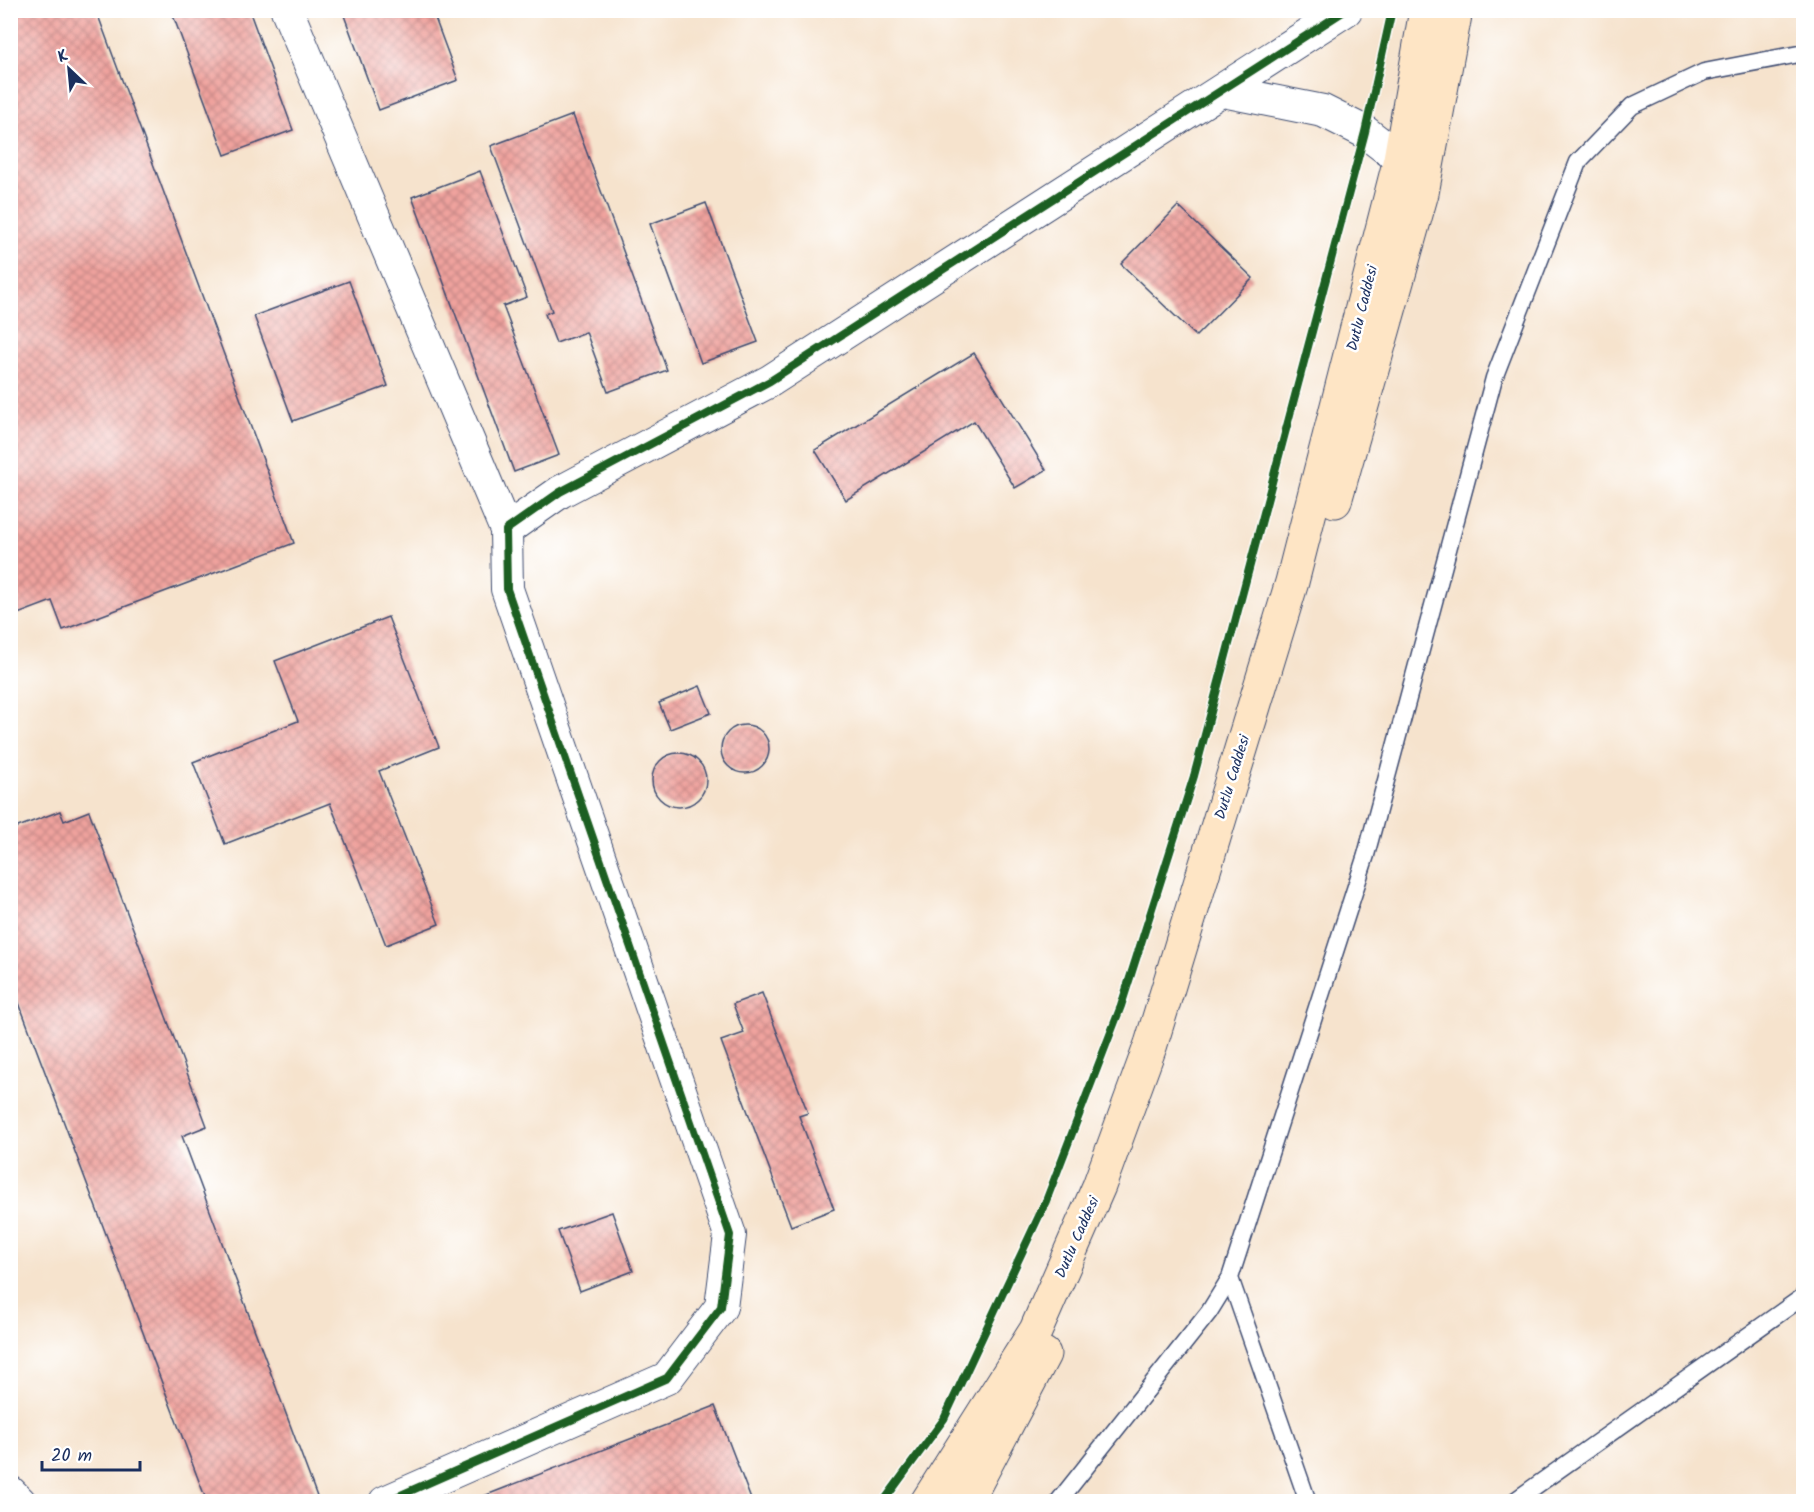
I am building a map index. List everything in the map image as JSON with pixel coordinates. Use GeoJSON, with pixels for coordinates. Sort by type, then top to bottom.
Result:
{"type":"FeatureCollection","features":[{"type":"Feature","properties":{"kind":"main road","name":"Dutlu Caddesi"},"geometry":{"type":"LineString","coordinates":[[927,1502],[1036,1330],[1099,1186],[1151,1044],[1292,582],[1400,159],[1426,10]]}},
{"type":"Feature","properties":{"kind":"main road","name":"Dutlu Caddesi"},"geometry":{"type":"LineString","coordinates":[[966,1502],[1055,1333],[1120,1187],[1166,1059],[1310,590],[1422,193],[1456,10]]}},
{"type":"Feature","properties":{"kind":"street"},"geometry":{"type":"LineString","coordinates":[[287,10],[506,530],[507,589],[730,1235],[721,1307],[667,1378],[385,1502]]}},
{"type":"Feature","properties":{"kind":"street"},"geometry":{"type":"LineString","coordinates":[[506,530],[560,492],[770,381],[1346,10]]}},
{"type":"Feature","properties":{"kind":"street"},"geometry":{"type":"LineString","coordinates":[[1223,91],[1323,111],[1365,132],[1400,159]]}},
{"type":"Feature","properties":{"kind":"street"},"geometry":{"type":"LineString","coordinates":[[10,1492],[20,1502]]}},
{"type":"Feature","properties":{"kind":"lane"},"geometry":{"type":"LineString","coordinates":[[1058,1502],[1209,1312],[1230,1278],[1366,855],[1494,378],[1578,162],[1632,106],[1704,72],[1803,53]]}},
{"type":"Feature","properties":{"kind":"lane"},"geometry":{"type":"LineString","coordinates":[[1230,1278],[1308,1502]]}},
{"type":"Feature","properties":{"kind":"lane"},"geometry":{"type":"LineString","coordinates":[[1513,1502],[1803,1296]]}},
{"type":"Feature","properties":{"kind":"building"},"geometry":{"type":"Polygon","coordinates":[[[10,10],[96,10],[294,543],[63,630],[52,601],[10,617],[10,10]]]}},
{"type":"Feature","properties":{"kind":"building"},"geometry":{"type":"Polygon","coordinates":[[[171,10],[249,10],[293,130],[225,155],[171,10]]]}},
{"type":"Feature","properties":{"kind":"building"},"geometry":{"type":"Polygon","coordinates":[[[342,10],[432,10],[458,80],[379,110],[342,10]]]}},
{"type":"Feature","properties":{"kind":"building"},"geometry":{"type":"Polygon","coordinates":[[[573,115],[667,370],[608,392],[586,332],[556,343],[545,314],[552,311],[491,146],[573,115]]]}},
{"type":"Feature","properties":{"kind":"building"},"geometry":{"type":"Polygon","coordinates":[[[480,171],[527,297],[503,306],[559,455],[514,472],[412,197],[480,171]]]}},
{"type":"Feature","properties":{"kind":"building"},"geometry":{"type":"Polygon","coordinates":[[[706,203],[758,342],[701,363],[650,224],[706,203]]]}},
{"type":"Feature","properties":{"kind":"building"},"geometry":{"type":"Polygon","coordinates":[[[1178,206],[1253,278],[1196,336],[1121,264],[1178,206]]]}},
{"type":"Feature","properties":{"kind":"building"},"geometry":{"type":"Polygon","coordinates":[[[349,281],[388,386],[293,421],[254,316],[349,281]]]}},
{"type":"Feature","properties":{"kind":"building"},"geometry":{"type":"Polygon","coordinates":[[[974,353],[1046,470],[1015,488],[974,421],[846,500],[815,450],[974,353]]]}},
{"type":"Feature","properties":{"kind":"building"},"geometry":{"type":"Polygon","coordinates":[[[388,617],[439,747],[379,771],[439,924],[386,945],[330,803],[225,844],[193,762],[298,721],[275,661],[388,617]]]}},
{"type":"Feature","properties":{"kind":"building"},"geometry":{"type":"Polygon","coordinates":[[[700,686],[711,713],[670,729],[659,703],[700,686]]]}},
{"type":"Feature","properties":{"kind":"building"},"geometry":{"type":"Polygon","coordinates":[[[740,725],[750,725],[762,732],[769,744],[769,754],[762,766],[750,773],[740,773],[725,762],[721,754],[721,744],[732,729],[740,725]]]}},
{"type":"Feature","properties":{"kind":"building"},"geometry":{"type":"Polygon","coordinates":[[[679,753],[689,755],[698,761],[704,770],[706,780],[704,790],[698,799],[689,805],[679,807],[669,805],[660,799],[654,790],[652,780],[654,770],[660,761],[669,755],[679,753]]]}},
{"type":"Feature","properties":{"kind":"building"},"geometry":{"type":"Polygon","coordinates":[[[60,811],[64,821],[89,811],[207,1126],[182,1136],[319,1502],[207,1502],[10,979],[10,830],[60,811]]]}},
{"type":"Feature","properties":{"kind":"building"},"geometry":{"type":"Polygon","coordinates":[[[762,993],[808,1113],[799,1116],[834,1209],[791,1226],[721,1041],[744,1033],[733,1004],[762,993]]]}},
{"type":"Feature","properties":{"kind":"building"},"geometry":{"type":"Polygon","coordinates":[[[612,1212],[633,1271],[580,1291],[558,1231],[612,1212]]]}},
{"type":"Feature","properties":{"kind":"building"},"geometry":{"type":"Polygon","coordinates":[[[715,1406],[752,1502],[471,1502],[471,1501],[715,1406]]]}},
{"type":"Feature","properties":{"kind":"cycle path"},"geometry":{"type":"LineString","coordinates":[[385,1502],[667,1378],[721,1307],[730,1235],[507,589],[506,530],[560,492],[770,381],[1346,10]]}},
{"type":"Feature","properties":{"kind":"cycle path"},"geometry":{"type":"LineString","coordinates":[[883,1502],[944,1419],[1046,1201],[1121,1006],[1194,776],[1365,132],[1392,10]]}}]}
